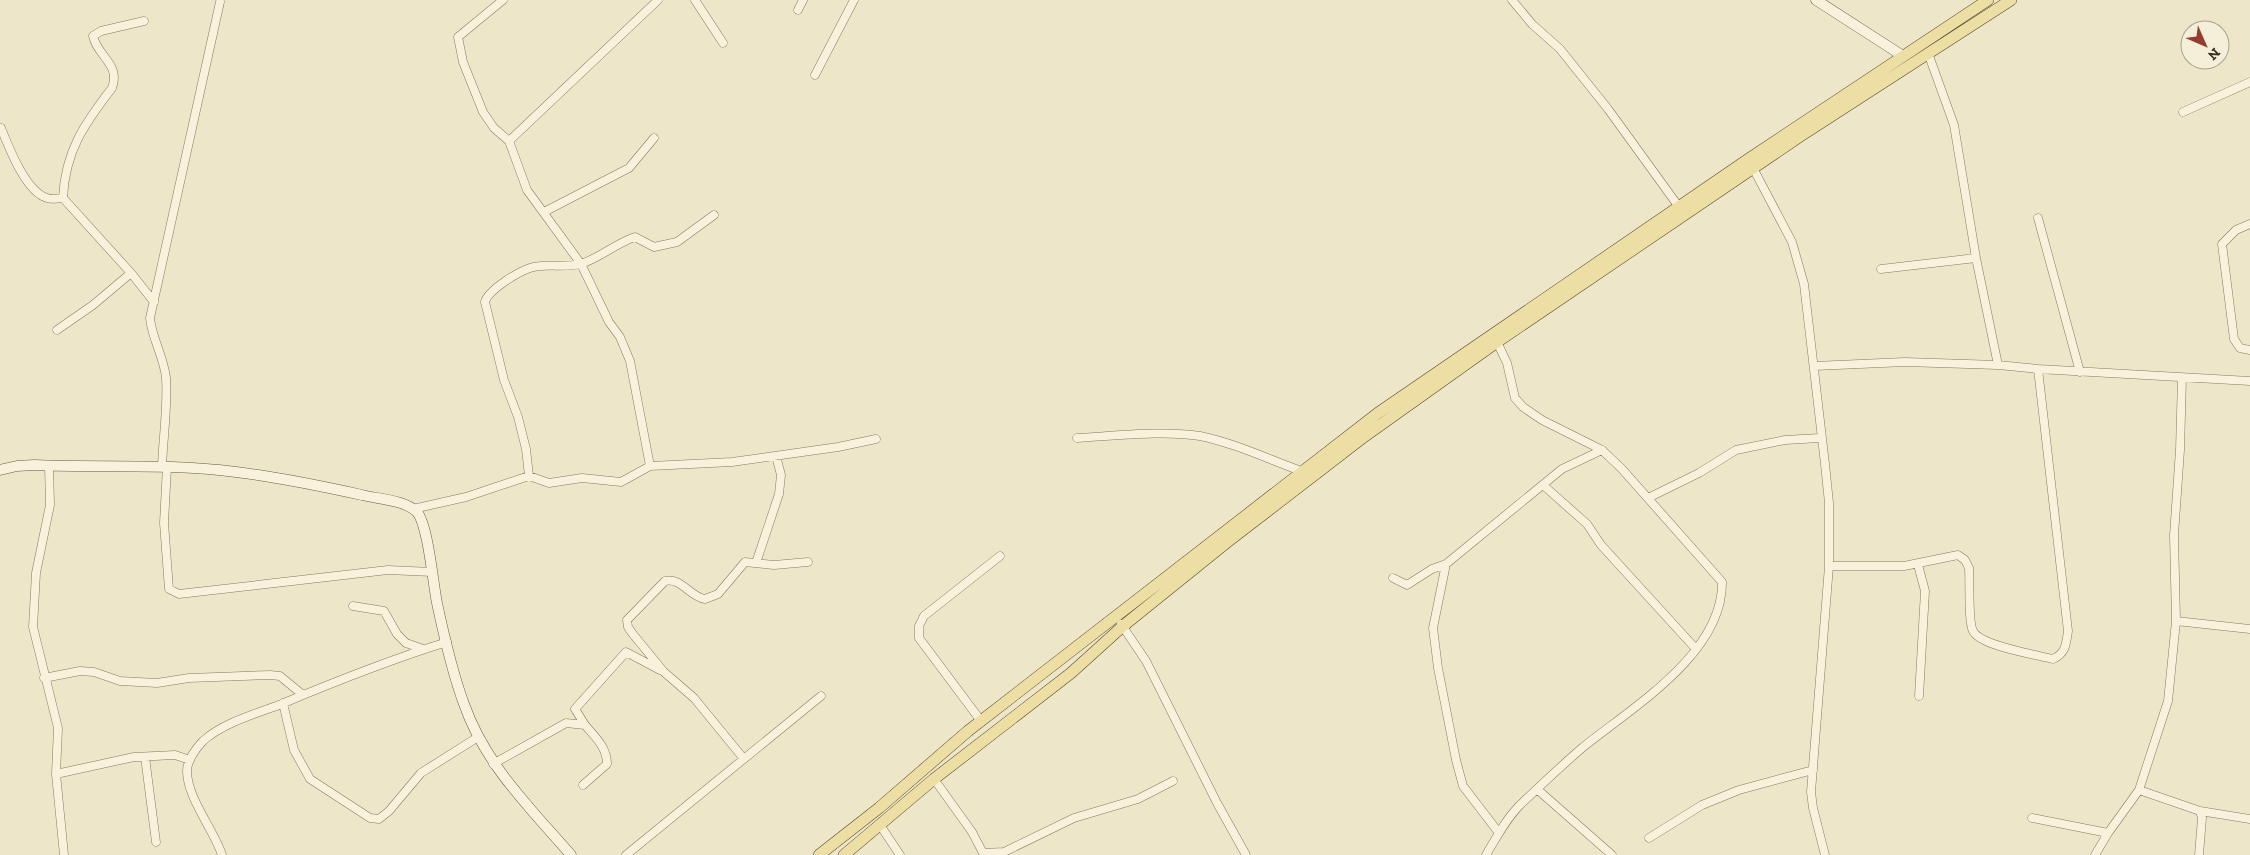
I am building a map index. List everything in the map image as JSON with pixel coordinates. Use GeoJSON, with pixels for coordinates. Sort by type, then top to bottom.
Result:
{"type":"FeatureCollection","features":[{"type":"Feature","properties":{"kind":"main road"},"geometry":{"type":"LineString","coordinates":[[819,855],[981,721],[1120,622],[1306,480],[1679,207],[1988,0]]}},
{"type":"Feature","properties":{"kind":"main road"},"geometry":{"type":"LineString","coordinates":[[844,855],[934,779],[1071,673],[1120,622],[1301,471],[1386,407],[2011,0]]}},
{"type":"Feature","properties":{"kind":"street"},"geometry":{"type":"LineString","coordinates":[[503,0],[460,33],[457,40],[475,97],[483,112],[494,128],[509,140],[527,190],[581,264],[609,322],[620,337],[630,361],[650,466]]}},
{"type":"Feature","properties":{"kind":"street"},"geometry":{"type":"LineString","coordinates":[[509,140],[658,0]]}},
{"type":"Feature","properties":{"kind":"street"},"geometry":{"type":"LineString","coordinates":[[695,0],[722,43]]}},
{"type":"Feature","properties":{"kind":"street"},"geometry":{"type":"LineString","coordinates":[[798,10],[803,0]]}},
{"type":"Feature","properties":{"kind":"street"},"geometry":{"type":"LineString","coordinates":[[815,75],[854,0]]}},
{"type":"Feature","properties":{"kind":"street"},"geometry":{"type":"LineString","coordinates":[[1512,0],[1532,24],[1566,57],[1608,109],[1679,207]]}},
{"type":"Feature","properties":{"kind":"street"},"geometry":{"type":"LineString","coordinates":[[1816,0],[1903,56]]}},
{"type":"Feature","properties":{"kind":"street"},"geometry":{"type":"LineString","coordinates":[[220,2],[150,318],[151,331],[159,350],[166,377],[164,524],[169,589],[179,594],[388,570],[432,572]]}},
{"type":"Feature","properties":{"kind":"street"},"geometry":{"type":"LineString","coordinates":[[144,21],[101,30],[93,36],[111,64],[114,81],[112,88],[85,123],[71,151],[64,176],[62,198],[131,273],[154,302]]}},
{"type":"Feature","properties":{"kind":"street"},"geometry":{"type":"LineString","coordinates":[[1928,53],[1954,125],[1976,258],[1998,365]]}},
{"type":"Feature","properties":{"kind":"street"},"geometry":{"type":"LineString","coordinates":[[2183,112],[2250,82]]}},
{"type":"Feature","properties":{"kind":"street"},"geometry":{"type":"LineString","coordinates":[[1,128],[23,174],[32,188],[42,196],[50,199],[62,198]]}},
{"type":"Feature","properties":{"kind":"street"},"geometry":{"type":"LineString","coordinates":[[544,212],[629,168],[654,138]]}},
{"type":"Feature","properties":{"kind":"street"},"geometry":{"type":"LineString","coordinates":[[1753,168],[1782,222],[1799,264],[1804,284],[1820,438],[1829,503],[1829,566],[1813,770],[1813,808],[1825,855]]}},
{"type":"Feature","properties":{"kind":"street"},"geometry":{"type":"LineString","coordinates":[[529,476],[526,449],[518,418],[504,380],[485,302],[486,296],[494,289],[530,268],[581,264],[635,237],[654,247],[677,242],[714,215]]}},
{"type":"Feature","properties":{"kind":"street"},"geometry":{"type":"LineString","coordinates":[[2038,218],[2080,372]]}},
{"type":"Feature","properties":{"kind":"street"},"geometry":{"type":"LineString","coordinates":[[2250,224],[2236,230],[2222,244],[2234,339],[2240,348],[2250,350]]}},
{"type":"Feature","properties":{"kind":"street"},"geometry":{"type":"LineString","coordinates":[[1881,269],[1976,258]]}},
{"type":"Feature","properties":{"kind":"street"},"geometry":{"type":"LineString","coordinates":[[58,330],[93,305],[131,273]]}},
{"type":"Feature","properties":{"kind":"street"},"geometry":{"type":"LineString","coordinates":[[1486,855],[1499,833],[1520,806],[1582,749],[1674,674],[1707,635],[1722,594],[1722,582],[1648,498],[1602,450],[1542,420],[1523,407],[1515,398],[1507,363],[1497,342]]}},
{"type":"Feature","properties":{"kind":"street"},"geometry":{"type":"LineString","coordinates":[[1814,366],[1905,362],[1998,365],[2038,370],[2250,381]]}},
{"type":"Feature","properties":{"kind":"street"},"geometry":{"type":"LineString","coordinates":[[1829,566],[1918,565],[1958,555],[1965,560],[1969,568],[1972,625],[1977,636],[1988,642],[2053,660],[2065,650],[2068,631],[2038,370]]}},
{"type":"Feature","properties":{"kind":"street"},"geometry":{"type":"LineString","coordinates":[[2095,855],[2108,833],[2139,790],[2168,701],[2176,621],[2174,535],[2180,450],[2182,378]]}},
{"type":"Feature","properties":{"kind":"street"},"geometry":{"type":"LineString","coordinates":[[1077,438],[1142,435],[1197,436],[1215,440],[1301,471]]}},
{"type":"Feature","properties":{"kind":"street"},"geometry":{"type":"LineString","coordinates":[[1648,498],[1699,473],[1736,450],[1785,440],[1820,438]]}},
{"type":"Feature","properties":{"kind":"street"},"geometry":{"type":"LineString","coordinates":[[413,509],[466,497],[529,476],[549,483],[582,478],[621,482],[650,466],[732,462],[838,447],[876,439]]}},
{"type":"Feature","properties":{"kind":"street"},"geometry":{"type":"LineString","coordinates":[[1393,578],[1408,585],[1432,569],[1446,564],[1562,469],[1602,450]]}},
{"type":"Feature","properties":{"kind":"street"},"geometry":{"type":"LineString","coordinates":[[756,562],[779,494],[781,475],[776,456]]}},
{"type":"Feature","properties":{"kind":"street"},"geometry":{"type":"LineString","coordinates":[[0,470],[17,466],[49,466],[164,467],[236,472],[347,492],[404,504],[413,509],[419,514],[424,527],[447,642],[464,704],[478,737],[493,764],[571,855]]}},
{"type":"Feature","properties":{"kind":"street"},"geometry":{"type":"LineString","coordinates":[[49,466],[50,505],[36,573],[33,627],[44,678],[58,728],[56,774],[64,855]]}},
{"type":"Feature","properties":{"kind":"street"},"geometry":{"type":"LineString","coordinates":[[1543,485],[1587,524],[1601,544],[1696,649]]}},
{"type":"Feature","properties":{"kind":"street"},"geometry":{"type":"LineString","coordinates":[[981,721],[919,638],[919,626],[924,616],[1000,556]]}},
{"type":"Feature","properties":{"kind":"street"},"geometry":{"type":"LineString","coordinates":[[744,759],[694,698],[664,672],[632,633],[628,627],[628,620],[665,581],[677,582],[700,598],[712,598],[725,587],[745,562],[774,565],[808,562]]}},
{"type":"Feature","properties":{"kind":"street"},"geometry":{"type":"LineString","coordinates":[[1446,564],[1434,628],[1438,668],[1456,760],[1462,786],[1499,833]]}},
{"type":"Feature","properties":{"kind":"street"},"geometry":{"type":"LineString","coordinates":[[1918,565],[1925,591],[1920,696]]}},
{"type":"Feature","properties":{"kind":"street"},"geometry":{"type":"LineString","coordinates":[[353,606],[384,611],[397,634],[406,643],[423,649]]}},
{"type":"Feature","properties":{"kind":"street"},"geometry":{"type":"LineString","coordinates":[[2176,621],[2250,629]]}},
{"type":"Feature","properties":{"kind":"street"},"geometry":{"type":"LineString","coordinates":[[1120,622],[1146,661],[1217,803],[1246,855]]}},
{"type":"Feature","properties":{"kind":"street"},"geometry":{"type":"LineString","coordinates":[[222,855],[195,797],[187,770],[190,760],[204,741],[220,730],[387,660],[447,642]]}},
{"type":"Feature","properties":{"kind":"street"},"geometry":{"type":"LineString","coordinates":[[583,785],[606,764],[606,755],[601,743],[585,725],[575,709],[626,652],[664,672]]}},
{"type":"Feature","properties":{"kind":"street"},"geometry":{"type":"LineString","coordinates":[[44,678],[80,671],[94,672],[120,682],[157,683],[189,678],[270,675],[280,676],[304,694]]}},
{"type":"Feature","properties":{"kind":"street"},"geometry":{"type":"LineString","coordinates":[[626,855],[821,696]]}},
{"type":"Feature","properties":{"kind":"street"},"geometry":{"type":"LineString","coordinates":[[283,703],[294,750],[310,779],[370,818],[379,819],[389,811],[421,773],[478,737]]}},
{"type":"Feature","properties":{"kind":"street"},"geometry":{"type":"LineString","coordinates":[[493,764],[566,723],[585,725]]}},
{"type":"Feature","properties":{"kind":"street"},"geometry":{"type":"LineString","coordinates":[[56,774],[145,756],[175,755],[190,760]]}},
{"type":"Feature","properties":{"kind":"street"},"geometry":{"type":"LineString","coordinates":[[145,756],[156,842]]}},
{"type":"Feature","properties":{"kind":"street"},"geometry":{"type":"LineString","coordinates":[[1649,838],[1702,805],[1739,790],[1813,770]]}},
{"type":"Feature","properties":{"kind":"street"},"geometry":{"type":"LineString","coordinates":[[934,779],[972,832],[983,853],[1004,852],[1079,816],[1138,799],[1173,781]]}},
{"type":"Feature","properties":{"kind":"street"},"geometry":{"type":"LineString","coordinates":[[1538,790],[1612,855]]}},
{"type":"Feature","properties":{"kind":"street"},"geometry":{"type":"LineString","coordinates":[[2139,790],[2200,812],[2250,818]]}},
{"type":"Feature","properties":{"kind":"street"},"geometry":{"type":"LineString","coordinates":[[2199,855],[2202,818],[2200,812]]}},
{"type":"Feature","properties":{"kind":"street"},"geometry":{"type":"LineString","coordinates":[[2032,818],[2108,833]]}},
{"type":"Feature","properties":{"kind":"street"},"geometry":{"type":"LineString","coordinates":[[880,825],[900,855]]}}]}
